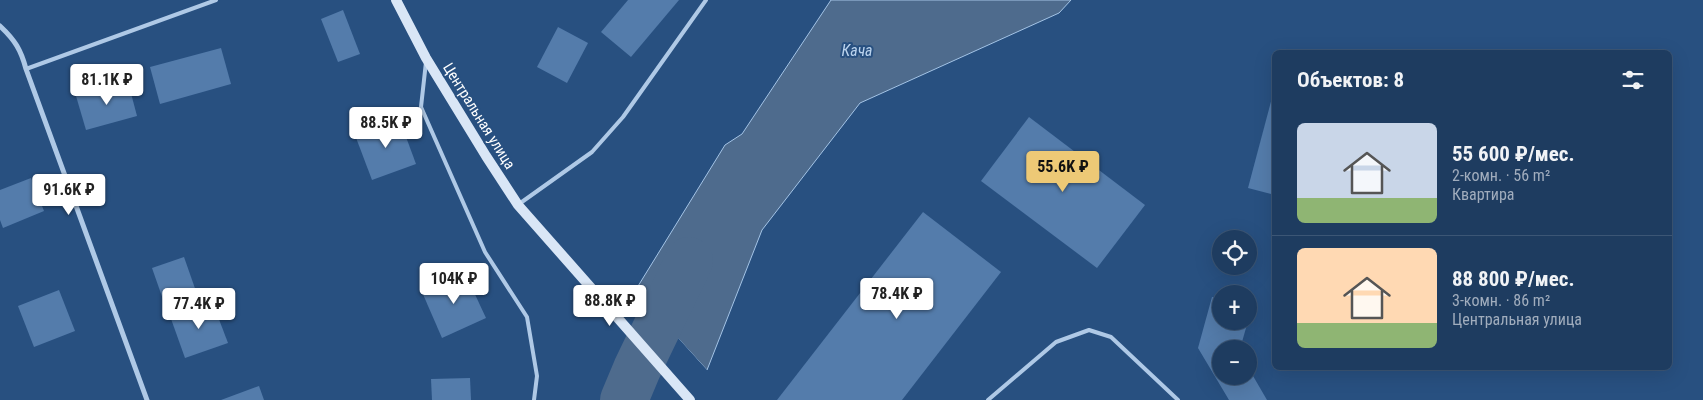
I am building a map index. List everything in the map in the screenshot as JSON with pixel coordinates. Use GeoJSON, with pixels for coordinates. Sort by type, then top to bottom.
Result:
{"type":"FeatureCollection","features":[{"type":"Feature","properties":{"kind":"street","name":"Центральная улица"},"geometry":{"type":"LineString","coordinates":[[396,0],[426,58],[518,205],[550,238],[690,400]]}},
{"type":"Feature","properties":{"kind":"street"},"geometry":{"type":"LineString","coordinates":[[0,26],[10,35],[21,51],[147,400]]}},
{"type":"Feature","properties":{"kind":"lane"},"geometry":{"type":"LineString","coordinates":[[26,69],[216,0]]}},
{"type":"Feature","properties":{"kind":"lane"},"geometry":{"type":"LineString","coordinates":[[518,205],[592,152],[623,118],[706,0]]}},
{"type":"Feature","properties":{"kind":"lane"},"geometry":{"type":"LineString","coordinates":[[426,58],[420,107],[485,252],[528,317],[537,376],[534,400]]}},
{"type":"Feature","properties":{"kind":"lane"},"geometry":{"type":"LineString","coordinates":[[988,400],[1056,342],[1088,330],[1111,337],[1178,400]]}},
{"type":"Feature","properties":{"kind":"water","name":"Кача"},"geometry":{"type":"Polygon","coordinates":[[[831,0],[1071,0],[1059,13],[860,103],[762,230],[707,370],[635,291],[725,145],[742,134],[831,0]]]}},
{"type":"Feature","properties":{"kind":"pier"},"geometry":{"type":"Polygon","coordinates":[[[634,289],[709,372],[705,372],[633,292],[634,289]]]}},
{"type":"Feature","properties":{"kind":"building"},"geometry":{"type":"Polygon","coordinates":[[[628,0],[679,0],[631,57],[601,32],[628,0]]]}},
{"type":"Feature","properties":{"kind":"building"},"geometry":{"type":"Polygon","coordinates":[[[343,10],[360,54],[338,62],[321,19],[343,10]]]}},
{"type":"Feature","properties":{"kind":"building"},"geometry":{"type":"Polygon","coordinates":[[[558,27],[588,43],[567,83],[537,67],[558,27]]]}},
{"type":"Feature","properties":{"kind":"building"},"geometry":{"type":"Polygon","coordinates":[[[221,48],[231,84],[160,104],[150,67],[221,48]]]}},
{"type":"Feature","properties":{"kind":"building"},"geometry":{"type":"Polygon","coordinates":[[[128,82],[137,116],[86,130],[76,96],[128,82]]]}},
{"type":"Feature","properties":{"kind":"building"},"geometry":{"type":"Polygon","coordinates":[[[1272,98],[1272,194],[1248,188],[1272,98]]]}},
{"type":"Feature","properties":{"kind":"building"},"geometry":{"type":"Polygon","coordinates":[[[1029,117],[1145,205],[1097,268],[981,181],[1029,117]]]}},
{"type":"Feature","properties":{"kind":"building"},"geometry":{"type":"Polygon","coordinates":[[[399,118],[416,164],[372,180],[355,135],[399,118]]]}},
{"type":"Feature","properties":{"kind":"building"},"geometry":{"type":"Polygon","coordinates":[[[31,178],[44,211],[3,228],[0,220],[0,190],[31,178]]]}},
{"type":"Feature","properties":{"kind":"building"},"geometry":{"type":"Polygon","coordinates":[[[923,212],[1001,272],[902,400],[777,400],[923,212]]]}},
{"type":"Feature","properties":{"kind":"building"},"geometry":{"type":"Polygon","coordinates":[[[184,257],[198,297],[166,308],[152,268],[184,257]]]}},
{"type":"Feature","properties":{"kind":"building"},"geometry":{"type":"Polygon","coordinates":[[[465,273],[486,318],[442,338],[422,292],[465,273]]]}},
{"type":"Feature","properties":{"kind":"building"},"geometry":{"type":"Polygon","coordinates":[[[59,290],[75,331],[34,347],[18,306],[59,290]]]}},
{"type":"Feature","properties":{"kind":"building"},"geometry":{"type":"Polygon","coordinates":[[[1212,297],[1212,330],[1245,330],[1243,340],[1212,340],[1212,371],[1198,348],[1212,297]]]}},
{"type":"Feature","properties":{"kind":"building"},"geometry":{"type":"Polygon","coordinates":[[[212,301],[228,343],[185,358],[170,316],[212,301]]]}},
{"type":"Feature","properties":{"kind":"building"},"geometry":{"type":"Polygon","coordinates":[[[470,378],[471,400],[432,400],[431,379],[470,378]]]}},
{"type":"Feature","properties":{"kind":"building"},"geometry":{"type":"Polygon","coordinates":[[[1257,383],[1267,400],[1229,400],[1220,385],[1257,385],[1257,383]]]}},
{"type":"Feature","properties":{"kind":"building"},"geometry":{"type":"Polygon","coordinates":[[[259,386],[264,400],[221,400],[259,386]]]}},
{"type":"Feature","properties":{"kind":"waterway","name":"Кача"},"geometry":{"type":"LineString","coordinates":[[624,400],[689,261]]}}]}
